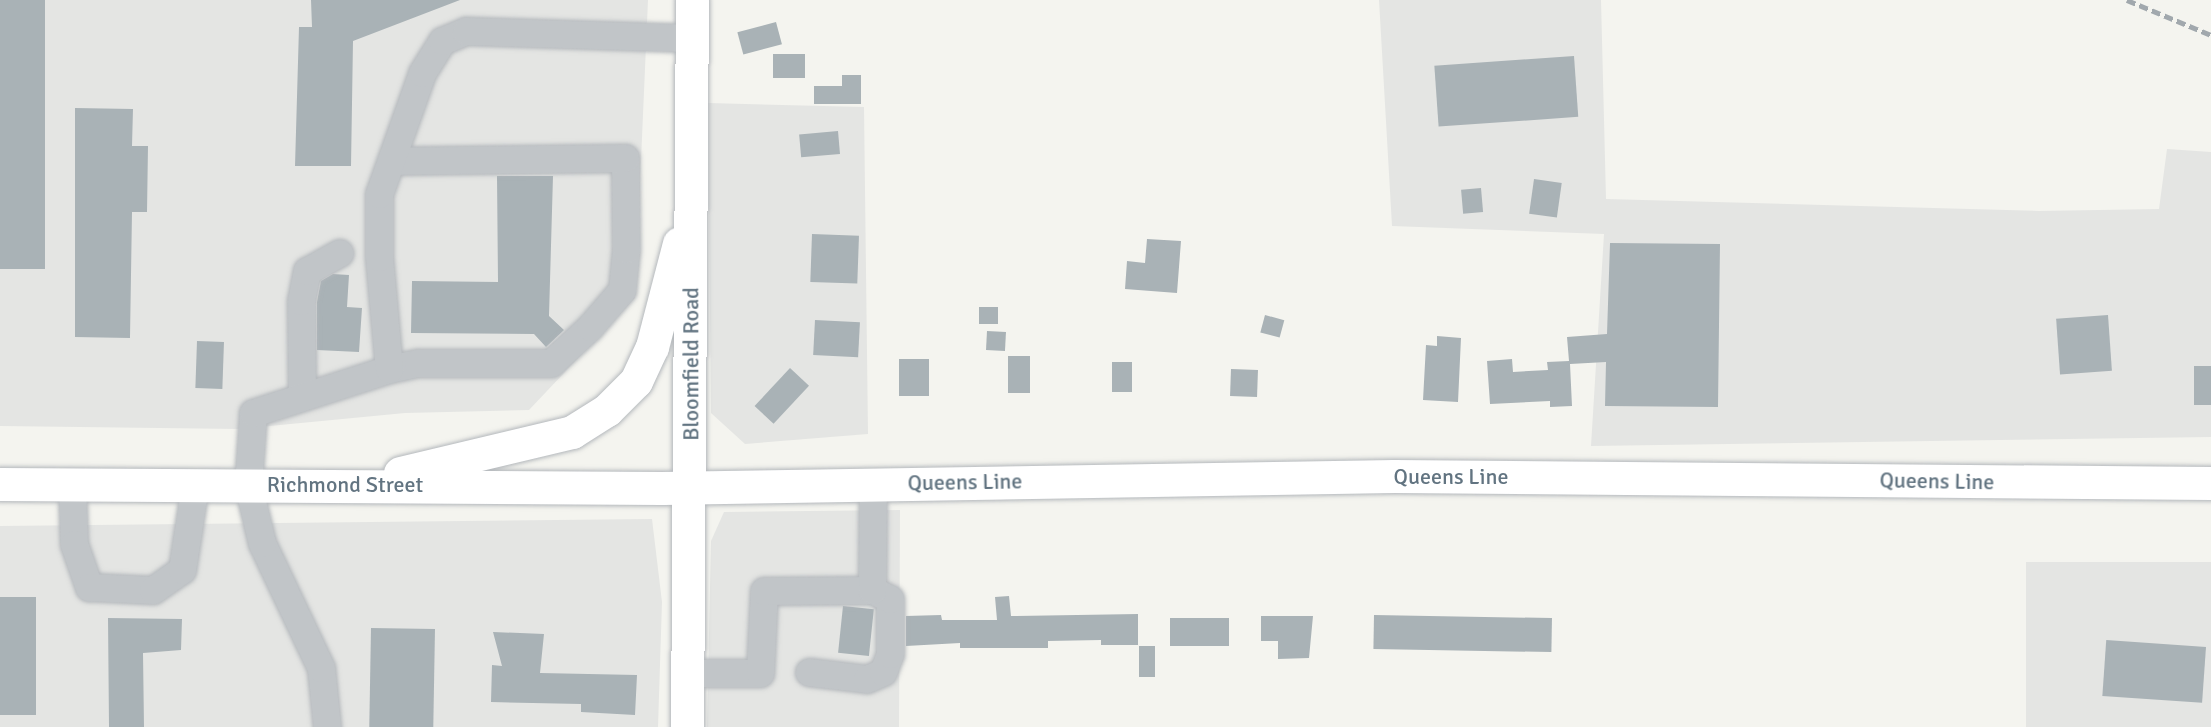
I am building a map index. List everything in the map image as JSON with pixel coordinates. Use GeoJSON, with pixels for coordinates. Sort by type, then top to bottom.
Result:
{"type":"FeatureCollection","features":[{"type":"Feature","properties":{"kind":"main road","name":"Bloomfield Road"},"geometry":{"type":"LineString","coordinates":[[687,727],[691,486],[692,0]]}},
{"type":"Feature","properties":{"kind":"main road"},"geometry":{"type":"LineString","coordinates":[[350,485],[572,432],[607,410],[636,381],[652,347],[692,191]]}},
{"type":"Feature","properties":{"kind":"main road","name":"Queens Line"},"geometry":{"type":"LineString","coordinates":[[691,486],[1394,476],[2211,483]]}},
{"type":"Feature","properties":{"kind":"main road","name":"Richmond Street"},"geometry":{"type":"LineString","coordinates":[[0,484],[691,486]]}},
{"type":"Feature","properties":{"kind":"lane"},"geometry":{"type":"LineString","coordinates":[[388,369],[379,257],[380,194],[422,73],[442,41],[466,31],[692,38]]}},
{"type":"Feature","properties":{"kind":"lane"},"geometry":{"type":"LineString","coordinates":[[327,727],[321,668],[262,543],[248,485],[253,413],[388,369],[418,363],[551,363],[590,327],[622,290],[626,249],[625,158],[391,161]]}},
{"type":"Feature","properties":{"kind":"lane"},"geometry":{"type":"LineString","coordinates":[[302,396],[301,301],[308,271],[339,253]]}},
{"type":"Feature","properties":{"kind":"lane"},"geometry":{"type":"LineString","coordinates":[[72,484],[74,544],[89,587],[153,590],[182,570],[195,484]]}},
{"type":"Feature","properties":{"kind":"lane"},"geometry":{"type":"LineString","coordinates":[[872,590],[873,484]]}},
{"type":"Feature","properties":{"kind":"lane"},"geometry":{"type":"LineString","coordinates":[[688,672],[760,673],[765,591],[872,590],[890,599],[890,654],[883,672],[867,679],[809,672]]}},
{"type":"Feature","properties":{"kind":"shaded area"},"geometry":{"type":"Polygon","coordinates":[[[0,0],[648,0],[635,298],[529,410],[405,413],[239,429],[0,426],[0,0]]]}},
{"type":"Feature","properties":{"kind":"shaded area"},"geometry":{"type":"Polygon","coordinates":[[[1379,0],[1601,0],[1606,199],[2039,211],[2159,209],[2167,149],[2211,152],[2211,437],[1591,446],[1604,234],[1392,226],[1379,0]]]}},
{"type":"Feature","properties":{"kind":"shaded area"},"geometry":{"type":"Polygon","coordinates":[[[708,103],[864,107],[868,434],[745,444],[711,413],[708,103]]]}},
{"type":"Feature","properties":{"kind":"shaded area"},"geometry":{"type":"Polygon","coordinates":[[[900,510],[899,727],[707,727],[711,541],[724,512],[900,510]]]}},
{"type":"Feature","properties":{"kind":"shaded area"},"geometry":{"type":"Polygon","coordinates":[[[652,519],[662,602],[658,727],[0,727],[0,526],[652,519]]]}},
{"type":"Feature","properties":{"kind":"shaded area"},"geometry":{"type":"Polygon","coordinates":[[[2026,562],[2211,562],[2211,727],[2026,727],[2026,562]]]}},
{"type":"Feature","properties":{"kind":"building"},"geometry":{"type":"Polygon","coordinates":[[[0,0],[45,0],[45,269],[0,269],[0,0]]]}},
{"type":"Feature","properties":{"kind":"building"},"geometry":{"type":"Polygon","coordinates":[[[311,0],[460,0],[353,41],[351,166],[295,166],[299,27],[312,27],[311,0]]]}},
{"type":"Feature","properties":{"kind":"building"},"geometry":{"type":"Polygon","coordinates":[[[776,22],[782,44],[743,55],[737,32],[776,22]]]}},
{"type":"Feature","properties":{"kind":"building"},"geometry":{"type":"Polygon","coordinates":[[[773,54],[805,54],[805,78],[773,78],[773,54]]]}},
{"type":"Feature","properties":{"kind":"building"},"geometry":{"type":"Polygon","coordinates":[[[1574,56],[1578,117],[1439,127],[1434,66],[1574,56]]]}},
{"type":"Feature","properties":{"kind":"building"},"geometry":{"type":"Polygon","coordinates":[[[842,75],[861,75],[861,104],[814,104],[814,86],[842,86],[842,75]]]}},
{"type":"Feature","properties":{"kind":"building"},"geometry":{"type":"Polygon","coordinates":[[[75,108],[133,109],[132,146],[148,146],[147,212],[132,212],[130,338],[75,337],[75,108]]]}},
{"type":"Feature","properties":{"kind":"building"},"geometry":{"type":"Polygon","coordinates":[[[838,131],[840,154],[801,157],[799,134],[838,131]]]}},
{"type":"Feature","properties":{"kind":"building"},"geometry":{"type":"Polygon","coordinates":[[[497,176],[553,176],[549,316],[564,330],[546,347],[534,334],[411,333],[412,281],[498,282],[497,176]]]}},
{"type":"Feature","properties":{"kind":"building"},"geometry":{"type":"Polygon","coordinates":[[[1534,179],[1562,183],[1557,218],[1529,214],[1534,179]]]}},
{"type":"Feature","properties":{"kind":"building"},"geometry":{"type":"Polygon","coordinates":[[[1481,188],[1483,212],[1463,214],[1461,190],[1481,188]]]}},
{"type":"Feature","properties":{"kind":"building"},"geometry":{"type":"Polygon","coordinates":[[[812,234],[859,236],[857,284],[810,282],[812,234]]]}},
{"type":"Feature","properties":{"kind":"building"},"geometry":{"type":"Polygon","coordinates":[[[1147,239],[1181,241],[1177,293],[1125,289],[1127,261],[1145,263],[1147,239]]]}},
{"type":"Feature","properties":{"kind":"building"},"geometry":{"type":"Polygon","coordinates":[[[1610,243],[1720,244],[1718,407],[1605,406],[1606,362],[1570,364],[1572,406],[1550,407],[1550,401],[1490,404],[1487,361],[1512,359],[1513,372],[1548,370],[1547,362],[1569,361],[1567,337],[1607,334],[1610,243]]]}},
{"type":"Feature","properties":{"kind":"building"},"geometry":{"type":"Polygon","coordinates":[[[333,274],[349,275],[347,307],[362,308],[359,352],[317,350],[317,302],[321,281],[333,274]]]}},
{"type":"Feature","properties":{"kind":"building"},"geometry":{"type":"Polygon","coordinates":[[[979,307],[998,307],[998,324],[979,324],[979,307]]]}},
{"type":"Feature","properties":{"kind":"building"},"geometry":{"type":"Polygon","coordinates":[[[1265,315],[1284,320],[1280,338],[1260,332],[1265,315]]]}},
{"type":"Feature","properties":{"kind":"building"},"geometry":{"type":"Polygon","coordinates":[[[2108,315],[2112,371],[2060,374],[2056,319],[2108,315]]]}},
{"type":"Feature","properties":{"kind":"building"},"geometry":{"type":"Polygon","coordinates":[[[815,320],[860,322],[858,357],[813,355],[815,320]]]}},
{"type":"Feature","properties":{"kind":"building"},"geometry":{"type":"Polygon","coordinates":[[[987,331],[1006,332],[1005,351],[986,350],[987,331]]]}},
{"type":"Feature","properties":{"kind":"building"},"geometry":{"type":"Polygon","coordinates":[[[1437,336],[1461,338],[1458,402],[1423,400],[1426,345],[1437,346],[1437,336]]]}},
{"type":"Feature","properties":{"kind":"building"},"geometry":{"type":"Polygon","coordinates":[[[197,341],[224,342],[222,389],[195,388],[197,341]]]}},
{"type":"Feature","properties":{"kind":"building"},"geometry":{"type":"Polygon","coordinates":[[[1008,356],[1030,356],[1030,393],[1008,393],[1008,356]]]}},
{"type":"Feature","properties":{"kind":"building"},"geometry":{"type":"Polygon","coordinates":[[[899,359],[929,359],[929,396],[899,396],[899,359]]]}},
{"type":"Feature","properties":{"kind":"building"},"geometry":{"type":"Polygon","coordinates":[[[1112,362],[1132,362],[1132,392],[1112,392],[1112,362]]]}},
{"type":"Feature","properties":{"kind":"building"},"geometry":{"type":"Polygon","coordinates":[[[2194,366],[2211,366],[2211,405],[2194,405],[2194,366]]]}},
{"type":"Feature","properties":{"kind":"building"},"geometry":{"type":"Polygon","coordinates":[[[790,368],[809,386],[774,424],[755,406],[790,368]]]}},
{"type":"Feature","properties":{"kind":"building"},"geometry":{"type":"Polygon","coordinates":[[[1231,369],[1258,370],[1257,397],[1230,396],[1231,369]]]}},
{"type":"Feature","properties":{"kind":"building"},"geometry":{"type":"Polygon","coordinates":[[[1009,596],[1011,616],[1138,614],[1138,645],[1101,645],[1101,640],[1048,641],[1048,648],[960,648],[960,643],[906,646],[906,616],[941,615],[942,620],[997,620],[995,597],[1009,596]]]}},
{"type":"Feature","properties":{"kind":"building"},"geometry":{"type":"Polygon","coordinates":[[[0,597],[36,597],[36,715],[0,715],[0,597]]]}},
{"type":"Feature","properties":{"kind":"building"},"geometry":{"type":"Polygon","coordinates":[[[843,606],[874,609],[869,656],[838,653],[843,606]]]}},
{"type":"Feature","properties":{"kind":"building"},"geometry":{"type":"Polygon","coordinates":[[[1374,615],[1552,618],[1551,652],[1373,649],[1374,615]]]}},
{"type":"Feature","properties":{"kind":"building"},"geometry":{"type":"Polygon","coordinates":[[[1261,616],[1313,616],[1309,658],[1278,659],[1278,641],[1261,641],[1261,616]]]}},
{"type":"Feature","properties":{"kind":"building"},"geometry":{"type":"Polygon","coordinates":[[[108,618],[182,619],[181,650],[143,653],[144,727],[109,727],[108,618]]]}},
{"type":"Feature","properties":{"kind":"building"},"geometry":{"type":"Polygon","coordinates":[[[1170,618],[1229,618],[1229,646],[1170,646],[1170,618]]]}},
{"type":"Feature","properties":{"kind":"building"},"geometry":{"type":"Polygon","coordinates":[[[371,628],[435,629],[433,727],[369,727],[371,628]]]}},
{"type":"Feature","properties":{"kind":"building"},"geometry":{"type":"Polygon","coordinates":[[[493,632],[544,634],[540,673],[637,675],[635,715],[581,712],[581,704],[491,702],[492,665],[502,666],[493,632]]]}},
{"type":"Feature","properties":{"kind":"building"},"geometry":{"type":"Polygon","coordinates":[[[2106,640],[2206,647],[2202,703],[2102,696],[2106,640]]]}},
{"type":"Feature","properties":{"kind":"building"},"geometry":{"type":"Polygon","coordinates":[[[1139,646],[1155,646],[1155,677],[1139,677],[1139,646]]]}},
{"type":"Feature","properties":{"kind":"railway"},"geometry":{"type":"LineString","coordinates":[[2127,0],[2211,35]]}}]}
